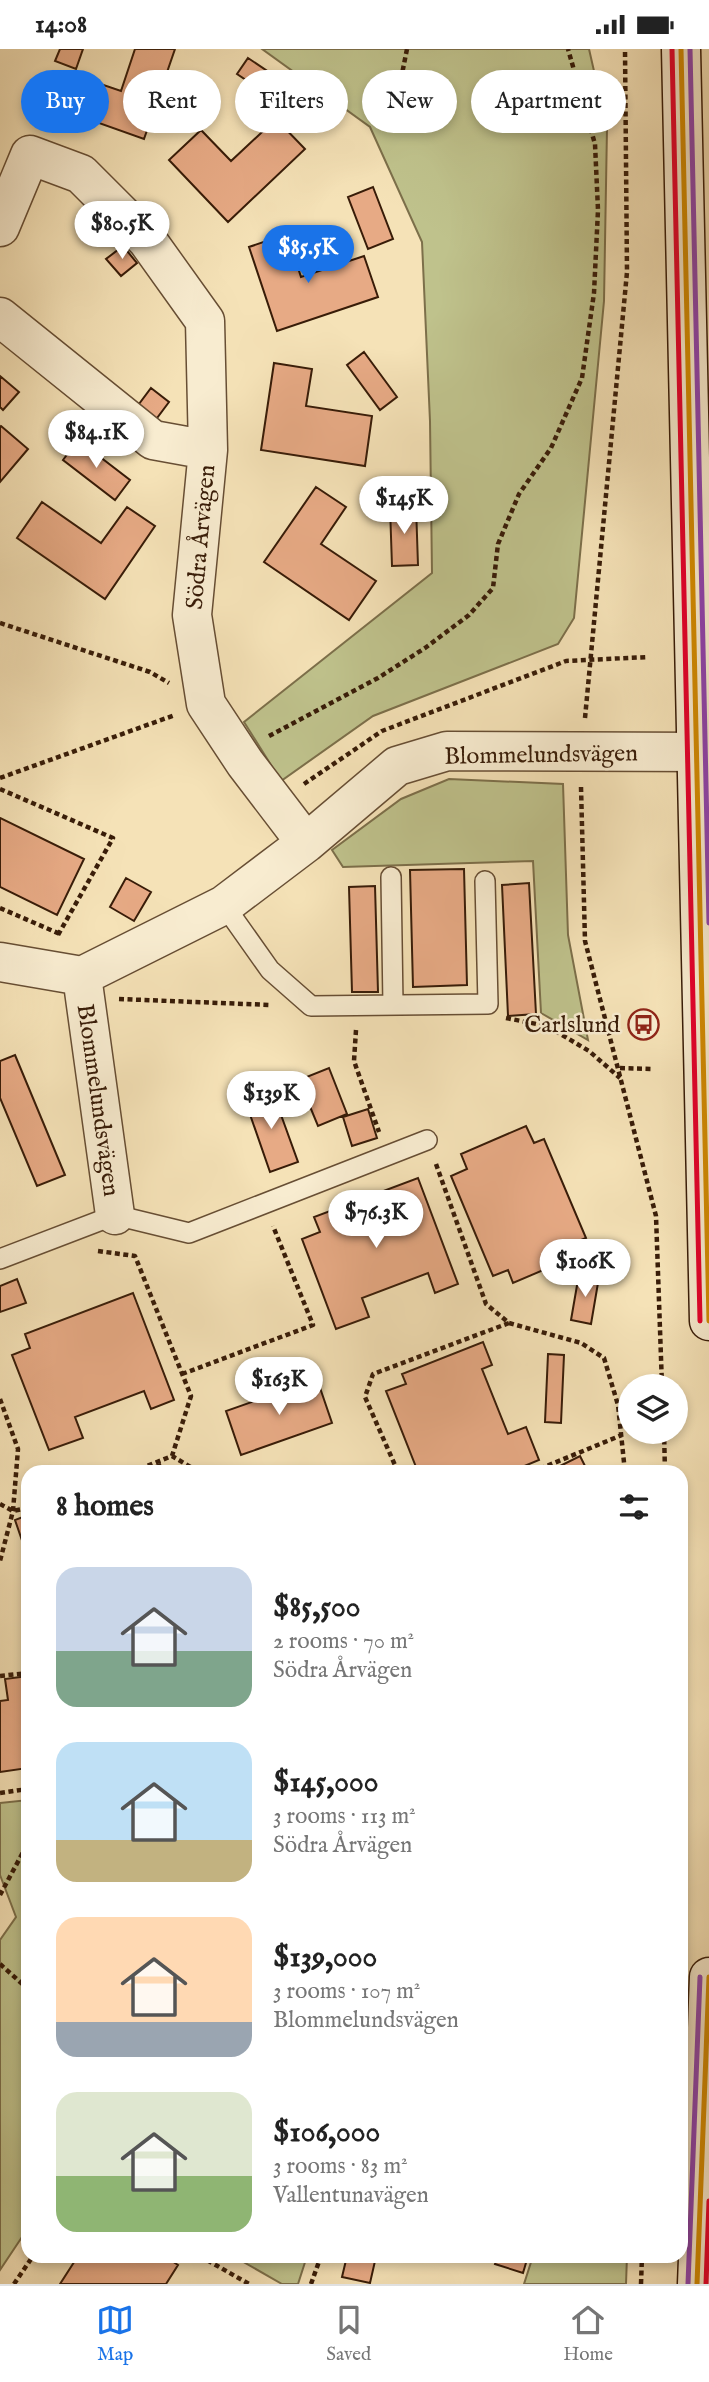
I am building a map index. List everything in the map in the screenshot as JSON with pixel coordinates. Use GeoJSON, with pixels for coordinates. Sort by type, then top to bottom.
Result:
{"type":"FeatureCollection","features":[{"type":"Feature","properties":{"kind":"street"},"geometry":{"type":"LineString","coordinates":[[681,49],[703,752],[709,1321]]}},
{"type":"Feature","properties":{"kind":"street","name":"Södra Årvägen"},"geometry":{"type":"LineString","coordinates":[[0,227],[30,155],[81,174],[147,240],[205,321],[208,450],[192,615],[206,704],[245,763],[306,843]]}},
{"type":"Feature","properties":{"kind":"street","name":"Södra Årvägen"},"geometry":{"type":"LineString","coordinates":[[0,317],[153,440],[208,450]]}},
{"type":"Feature","properties":{"kind":"street","name":"Blommelundsvägen"},"geometry":{"type":"LineString","coordinates":[[100,1220],[68,969],[224,905],[306,843],[397,766],[447,751],[703,752]]}},
{"type":"Feature","properties":{"kind":"street"},"geometry":{"type":"LineString","coordinates":[[0,962],[68,969]]}},
{"type":"Feature","properties":{"kind":"street"},"geometry":{"type":"LineString","coordinates":[[701,2277],[709,1977]]}},
{"type":"Feature","properties":{"kind":"lane"},"geometry":{"type":"LineString","coordinates":[[391,877],[393,1005]]}},
{"type":"Feature","properties":{"kind":"lane"},"geometry":{"type":"LineString","coordinates":[[224,905],[270,969],[311,1006],[488,1004],[485,881]]}},
{"type":"Feature","properties":{"kind":"lane"},"geometry":{"type":"LineString","coordinates":[[0,1259],[100,1220],[189,1233],[427,1140]]}},
{"type":"Feature","properties":{"kind":"path"},"geometry":{"type":"LineString","coordinates":[[403,70],[407,49]]}},
{"type":"Feature","properties":{"kind":"path"},"geometry":{"type":"LineString","coordinates":[[245,763],[270,736],[378,678],[425,648],[469,615],[493,588],[498,544],[519,493],[551,448],[582,378],[584,366],[594,293],[598,210],[595,144],[568,49]]}},
{"type":"Feature","properties":{"kind":"path"},"geometry":{"type":"LineString","coordinates":[[585,719],[627,272],[625,49]]}},
{"type":"Feature","properties":{"kind":"path"},"geometry":{"type":"LineString","coordinates":[[0,623],[150,673],[206,704]]}},
{"type":"Feature","properties":{"kind":"path"},"geometry":{"type":"LineString","coordinates":[[592,659],[648,657]]}},
{"type":"Feature","properties":{"kind":"path"},"geometry":{"type":"LineString","coordinates":[[0,778],[206,704]]}},
{"type":"Feature","properties":{"kind":"path"},"geometry":{"type":"LineString","coordinates":[[580,774],[585,941],[620,1068],[656,1216],[662,1374]]}},
{"type":"Feature","properties":{"kind":"path"},"geometry":{"type":"LineString","coordinates":[[0,789],[113,838],[68,969]]}},
{"type":"Feature","properties":{"kind":"path"},"geometry":{"type":"LineString","coordinates":[[0,908],[68,969],[311,1006]]}},
{"type":"Feature","properties":{"kind":"path"},"geometry":{"type":"LineString","coordinates":[[488,1004],[501,1017],[547,1026],[589,1051],[621,1079]]}},
{"type":"Feature","properties":{"kind":"path"},"geometry":{"type":"LineString","coordinates":[[354,1061],[387,1156]]}},
{"type":"Feature","properties":{"kind":"path"},"geometry":{"type":"LineString","coordinates":[[620,1068],[652,1069]]}},
{"type":"Feature","properties":{"kind":"path"},"geometry":{"type":"LineString","coordinates":[[427,1140],[486,1304],[509,1323],[581,1343],[604,1358],[618,1405]]}},
{"type":"Feature","properties":{"kind":"path"},"geometry":{"type":"LineString","coordinates":[[182,1374],[313,1325],[264,1204]]}},
{"type":"Feature","properties":{"kind":"path"},"geometry":{"type":"LineString","coordinates":[[100,1220],[96,1251],[135,1256],[191,1396],[172,1456]]}},
{"type":"Feature","properties":{"kind":"path"},"geometry":{"type":"LineString","coordinates":[[395,1465],[365,1397],[373,1374],[509,1323]]}},
{"type":"Feature","properties":{"kind":"path"},"geometry":{"type":"LineString","coordinates":[[0,1398],[18,1449],[13,1511],[0,1561]]}},
{"type":"Feature","properties":{"kind":"path"},"geometry":{"type":"LineString","coordinates":[[550,1465],[618,1436]]}},
{"type":"Feature","properties":{"kind":"path"},"geometry":{"type":"LineString","coordinates":[[624,1444],[625,1465]]}},
{"type":"Feature","properties":{"kind":"path"},"geometry":{"type":"LineString","coordinates":[[665,1444],[666,1465]]}},
{"type":"Feature","properties":{"kind":"path"},"geometry":{"type":"LineString","coordinates":[[150,1465],[172,1456]]}},
{"type":"Feature","properties":{"kind":"path"},"geometry":{"type":"LineString","coordinates":[[172,1456],[187,1465]]}},
{"type":"Feature","properties":{"kind":"path"},"geometry":{"type":"LineString","coordinates":[[0,1504],[13,1511],[21,1509]]}},
{"type":"Feature","properties":{"kind":"path"},"geometry":{"type":"LineString","coordinates":[[0,1676],[21,1674]]}},
{"type":"Feature","properties":{"kind":"path"},"geometry":{"type":"LineString","coordinates":[[0,1793],[21,1790]]}},
{"type":"Feature","properties":{"kind":"path"},"geometry":{"type":"LineString","coordinates":[[0,1895],[21,1856]]}},
{"type":"Feature","properties":{"kind":"path"},"geometry":{"type":"LineString","coordinates":[[0,1964],[21,1983]]}},
{"type":"Feature","properties":{"kind":"path"},"geometry":{"type":"LineString","coordinates":[[14,2284],[28,2263]]}},
{"type":"Feature","properties":{"kind":"path"},"geometry":{"type":"LineString","coordinates":[[212,2263],[249,2284]]}},
{"type":"Feature","properties":{"kind":"path"},"geometry":{"type":"LineString","coordinates":[[311,2284],[318,2263]]}},
{"type":"Feature","properties":{"kind":"path"},"geometry":{"type":"LineString","coordinates":[[641,2284],[642,2263]]}},
{"type":"Feature","properties":{"kind":"green space"},"geometry":{"type":"Polygon","coordinates":[[[262,49],[589,49],[594,70],[471,70],[471,133],[607,133],[604,301],[574,618],[558,644],[373,716],[281,781],[244,722],[432,573],[430,421],[422,242],[373,133],[457,133],[457,70],[362,70],[362,121],[348,111],[348,70],[291,70],[262,49]]]}},
{"type":"Feature","properties":{"kind":"green space"},"geometry":{"type":"Polygon","coordinates":[[[449,779],[563,784],[568,935],[588,1040],[541,1013],[533,861],[343,867],[332,850],[401,799],[449,779]]]}},
{"type":"Feature","properties":{"kind":"green space"},"geometry":{"type":"Polygon","coordinates":[[[21,1801],[21,2238],[0,2270],[0,1940],[16,1917],[0,1875],[0,1803],[21,1801]]]}},
{"type":"Feature","properties":{"kind":"green space"},"geometry":{"type":"Polygon","coordinates":[[[245,2263],[305,2263],[298,2284],[282,2284],[245,2263]]]}},
{"type":"Feature","properties":{"kind":"green space"},"geometry":{"type":"Polygon","coordinates":[[[531,2263],[627,2263],[626,2284],[524,2284],[531,2263]]]}},
{"type":"Feature","properties":{"kind":"building"},"geometry":{"type":"Polygon","coordinates":[[[60,49],[83,49],[76,69],[55,61],[60,49]]]}},
{"type":"Feature","properties":{"kind":"building"},"geometry":{"type":"Polygon","coordinates":[[[135,49],[175,49],[168,70],[128,70],[135,49]]]}},
{"type":"Feature","properties":{"kind":"building"},"geometry":{"type":"Polygon","coordinates":[[[248,58],[266,70],[240,70],[248,58]]]}},
{"type":"Feature","properties":{"kind":"building"},"geometry":{"type":"Polygon","coordinates":[[[123,85],[123,132],[109,127],[109,87],[121,91],[123,85]]]}},
{"type":"Feature","properties":{"kind":"building"},"geometry":{"type":"Polygon","coordinates":[[[127,133],[146,133],[144,139],[127,133]]]}},
{"type":"Feature","properties":{"kind":"building"},"geometry":{"type":"Polygon","coordinates":[[[198,133],[204,133],[231,161],[261,133],[290,133],[305,149],[228,222],[169,160],[198,133]]]}},
{"type":"Feature","properties":{"kind":"building"},"geometry":{"type":"Polygon","coordinates":[[[373,187],[393,239],[368,249],[348,197],[373,187]]]}},
{"type":"Feature","properties":{"kind":"building"},"geometry":{"type":"Polygon","coordinates":[[[287,234],[301,277],[364,256],[378,297],[277,331],[249,247],[287,234]]]}},
{"type":"Feature","properties":{"kind":"building"},"geometry":{"type":"Polygon","coordinates":[[[123,246],[137,263],[121,276],[106,259],[123,246]]]}},
{"type":"Feature","properties":{"kind":"building"},"geometry":{"type":"Polygon","coordinates":[[[364,352],[397,397],[380,410],[347,365],[364,352]]]}},
{"type":"Feature","properties":{"kind":"building"},"geometry":{"type":"Polygon","coordinates":[[[274,363],[312,369],[306,406],[372,416],[365,466],[261,450],[274,363]]]}},
{"type":"Feature","properties":{"kind":"building"},"geometry":{"type":"Polygon","coordinates":[[[0,376],[19,392],[3,410],[0,407],[0,376]]]}},
{"type":"Feature","properties":{"kind":"building"},"geometry":{"type":"Polygon","coordinates":[[[151,388],[169,402],[154,422],[136,408],[151,388]]]}},
{"type":"Feature","properties":{"kind":"building"},"geometry":{"type":"Polygon","coordinates":[[[0,427],[28,449],[0,482],[0,427]]]}},
{"type":"Feature","properties":{"kind":"building"},"geometry":{"type":"Polygon","coordinates":[[[78,440],[130,480],[115,500],[63,460],[78,440]]]}},
{"type":"Feature","properties":{"kind":"building"},"geometry":{"type":"Polygon","coordinates":[[[316,487],[346,507],[321,544],[376,581],[349,620],[264,562],[316,487]]]}},
{"type":"Feature","properties":{"kind":"building"},"geometry":{"type":"Polygon","coordinates":[[[42,502],[101,543],[127,507],[155,526],[105,599],[17,538],[42,502]]]}},
{"type":"Feature","properties":{"kind":"building"},"geometry":{"type":"Polygon","coordinates":[[[416,506],[418,565],[392,566],[390,507],[416,506]]]}},
{"type":"Feature","properties":{"kind":"building"},"geometry":{"type":"Polygon","coordinates":[[[0,818],[84,859],[57,915],[0,887],[0,818]]]}},
{"type":"Feature","properties":{"kind":"building"},"geometry":{"type":"Polygon","coordinates":[[[464,869],[467,985],[413,987],[410,870],[464,869]]]}},
{"type":"Feature","properties":{"kind":"building"},"geometry":{"type":"Polygon","coordinates":[[[126,878],[151,892],[134,921],[110,907],[126,878]]]}},
{"type":"Feature","properties":{"kind":"building"},"geometry":{"type":"Polygon","coordinates":[[[529,883],[536,1014],[508,1016],[502,885],[529,883]]]}},
{"type":"Feature","properties":{"kind":"building"},"geometry":{"type":"Polygon","coordinates":[[[375,886],[378,992],[352,992],[349,887],[375,886]]]}},
{"type":"Feature","properties":{"kind":"building"},"geometry":{"type":"Polygon","coordinates":[[[15,1055],[65,1175],[37,1186],[0,1098],[0,1061],[15,1055]]]}},
{"type":"Feature","properties":{"kind":"building"},"geometry":{"type":"Polygon","coordinates":[[[329,1068],[347,1114],[318,1126],[299,1080],[329,1068]]]}},
{"type":"Feature","properties":{"kind":"building"},"geometry":{"type":"Polygon","coordinates":[[[272,1090],[298,1162],[270,1172],[245,1100],[272,1090]]]}},
{"type":"Feature","properties":{"kind":"building"},"geometry":{"type":"Polygon","coordinates":[[[368,1109],[377,1138],[352,1146],[343,1117],[368,1109]]]}},
{"type":"Feature","properties":{"kind":"building"},"geometry":{"type":"Polygon","coordinates":[[[526,1126],[534,1143],[544,1139],[586,1238],[571,1244],[576,1256],[513,1283],[508,1270],[493,1276],[451,1176],[467,1169],[461,1154],[526,1126]]]}},
{"type":"Feature","properties":{"kind":"building"},"geometry":{"type":"Polygon","coordinates":[[[418,1178],[458,1284],[435,1293],[428,1273],[362,1298],[369,1317],[336,1329],[302,1239],[320,1232],[314,1217],[418,1178]]]}},
{"type":"Feature","properties":{"kind":"building"},"geometry":{"type":"Polygon","coordinates":[[[579,1274],[599,1277],[591,1324],[571,1320],[579,1274]]]}},
{"type":"Feature","properties":{"kind":"building"},"geometry":{"type":"Polygon","coordinates":[[[17,1279],[26,1303],[0,1312],[0,1286],[17,1279]]]}},
{"type":"Feature","properties":{"kind":"building"},"geometry":{"type":"Polygon","coordinates":[[[133,1293],[174,1400],[151,1409],[144,1391],[75,1417],[83,1438],[49,1450],[12,1355],[30,1348],[25,1334],[133,1293]]]}},
{"type":"Feature","properties":{"kind":"building"},"geometry":{"type":"Polygon","coordinates":[[[483,1342],[492,1365],[482,1369],[508,1434],[526,1427],[539,1460],[527,1465],[415,1465],[386,1391],[406,1384],[402,1374],[483,1342]]]}},
{"type":"Feature","properties":{"kind":"building"},"geometry":{"type":"Polygon","coordinates":[[[548,1354],[564,1355],[561,1423],[545,1422],[548,1354]]]}},
{"type":"Feature","properties":{"kind":"building"},"geometry":{"type":"Polygon","coordinates":[[[317,1379],[332,1423],[241,1455],[226,1411],[317,1379]]]}},
{"type":"Feature","properties":{"kind":"building"},"geometry":{"type":"Polygon","coordinates":[[[580,1456],[584,1465],[562,1465],[580,1456]]]}},
{"type":"Feature","properties":{"kind":"building"},"geometry":{"type":"Polygon","coordinates":[[[21,1518],[21,1538],[15,1520],[21,1518]]]}},
{"type":"Feature","properties":{"kind":"building"},"geometry":{"type":"Polygon","coordinates":[[[21,1677],[21,1769],[0,1772],[0,1701],[8,1700],[5,1679],[21,1677]]]}},
{"type":"Feature","properties":{"kind":"building"},"geometry":{"type":"Polygon","coordinates":[[[74,2263],[178,2265],[166,2284],[60,2284],[74,2263]]]}},
{"type":"Feature","properties":{"kind":"building"},"geometry":{"type":"Polygon","coordinates":[[[345,2263],[375,2263],[370,2283],[342,2277],[345,2263]]]}},
{"type":"Feature","properties":{"kind":"building"},"geometry":{"type":"Polygon","coordinates":[[[495,2263],[526,2263],[523,2273],[495,2263]]]}},
{"type":"Feature","properties":{"kind":"transit line"},"geometry":{"type":"LineString","coordinates":[[672,49],[700,1321]]}},
{"type":"Feature","properties":{"kind":"transit line"},"geometry":{"type":"LineString","coordinates":[[681,49],[709,1321]]}},
{"type":"Feature","properties":{"kind":"transit line"},"geometry":{"type":"LineString","coordinates":[[690,49],[709,923]]}},
{"type":"Feature","properties":{"kind":"transit line"},"geometry":{"type":"LineString","coordinates":[[688,2284],[700,1977]]}},
{"type":"Feature","properties":{"kind":"transit line"},"geometry":{"type":"LineString","coordinates":[[697,2284],[709,1977]]}},
{"type":"Feature","properties":{"kind":"transit line"},"geometry":{"type":"LineString","coordinates":[[706,2284],[709,2201]]}},
{"type":"Feature","properties":{"kind":"place","name":"Carlslund"},"geometry":{"type":"Point","coordinates":[643,1024]}}]}
